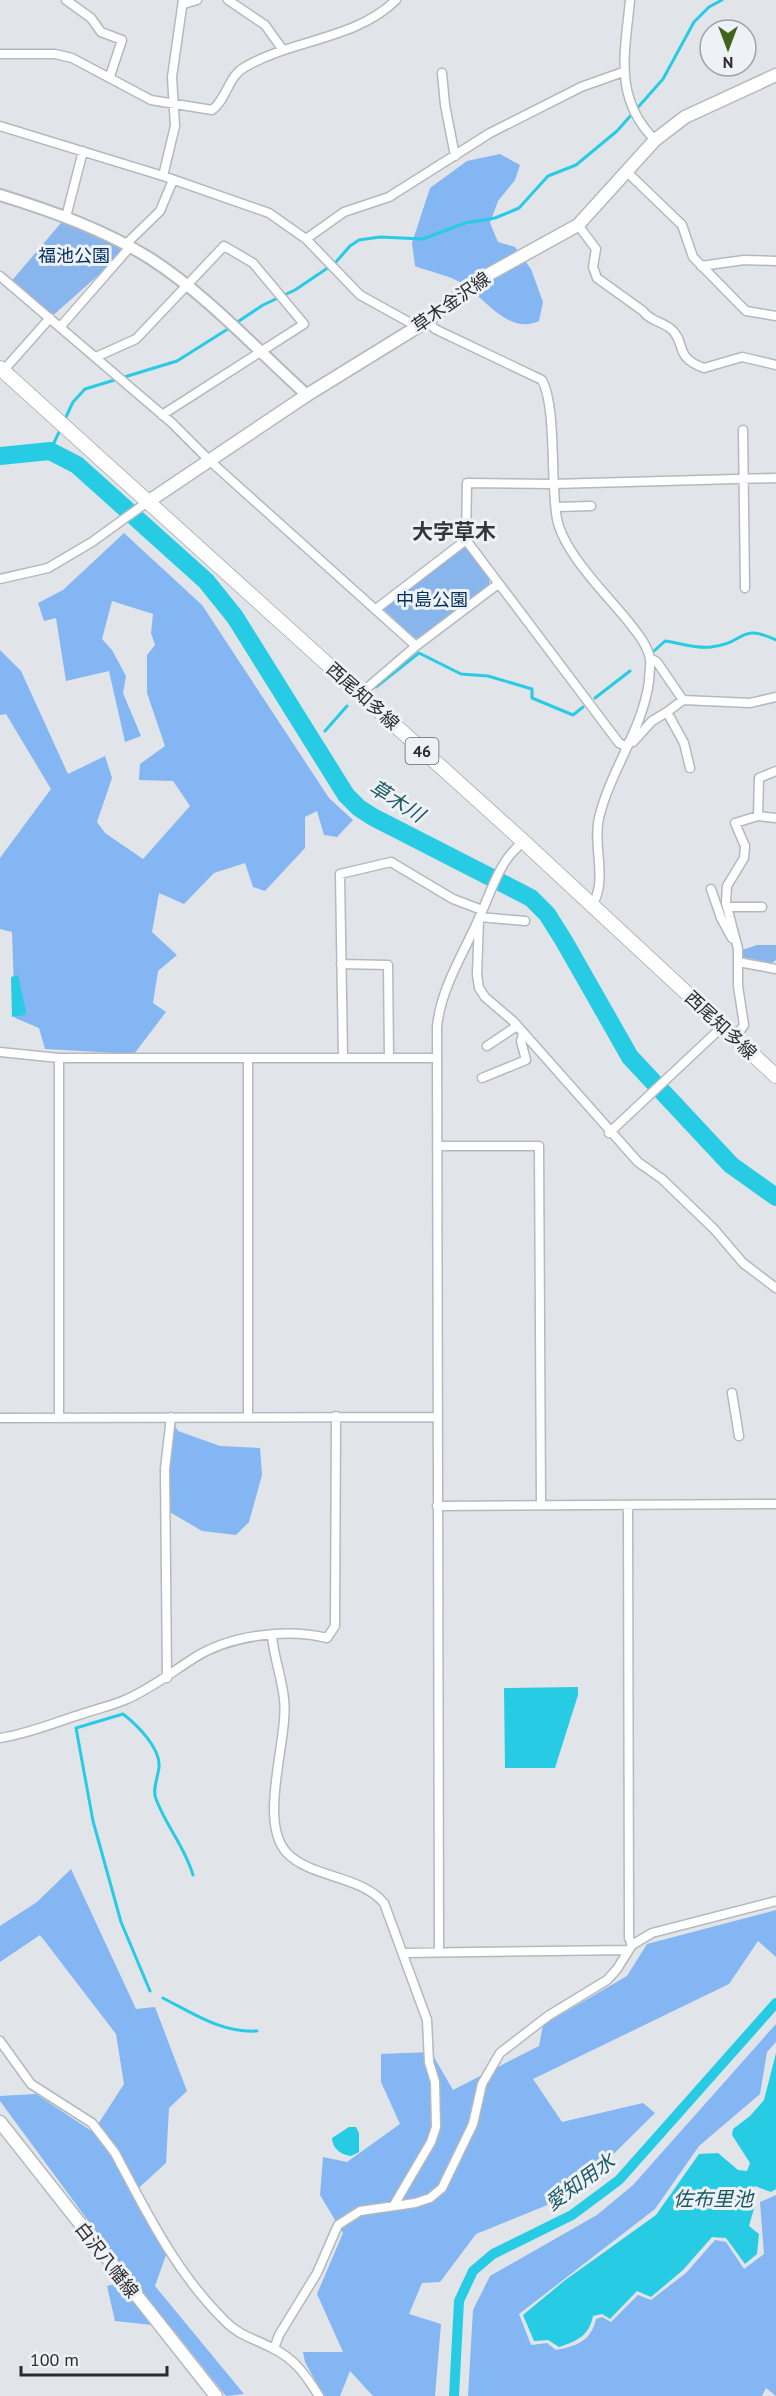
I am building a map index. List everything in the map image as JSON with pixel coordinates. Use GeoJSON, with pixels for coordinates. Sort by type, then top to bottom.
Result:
{"type":"FeatureCollection","features":[{"type":"Feature","properties":{"kind":"main road","name":"草木金沢線"},"geometry":{"type":"LineString","coordinates":[[141,506],[307,395],[422,323],[482,278],[578,225],[655,140],[685,117],[776,75]]}},
{"type":"Feature","properties":{"kind":"main road","name":"西尾知多線"},"geometry":{"type":"LineString","coordinates":[[2,370],[66,428],[141,506],[360,694],[524,842],[591,907],[776,1076]]}},
{"type":"Feature","properties":{"kind":"main road","name":"白沢八幡線"},"geometry":{"type":"LineString","coordinates":[[0,2122],[216,2396]]}},
{"type":"Feature","properties":{"kind":"street"},"geometry":{"type":"LineString","coordinates":[[66,0],[91,18],[101,32],[122,40],[110,76]]}},
{"type":"Feature","properties":{"kind":"street"},"geometry":{"type":"LineString","coordinates":[[163,176],[175,126],[172,77],[184,2],[198,0]]}},
{"type":"Feature","properties":{"kind":"street"},"geometry":{"type":"LineString","coordinates":[[228,0],[265,25],[283,50]]}},
{"type":"Feature","properties":{"kind":"street"},"geometry":{"type":"LineString","coordinates":[[0,54],[55,54],[72,58],[110,76],[151,100],[212,110],[222,103],[229,85],[242,68],[283,50],[371,21],[396,0]]}},
{"type":"Feature","properties":{"kind":"street"},"geometry":{"type":"LineString","coordinates":[[630,0],[623,72],[638,116],[646,131],[655,140]]}},
{"type":"Feature","properties":{"kind":"street"},"geometry":{"type":"LineString","coordinates":[[306,239],[344,212],[389,197],[490,133],[580,87],[623,72]]}},
{"type":"Feature","properties":{"kind":"street"},"geometry":{"type":"LineString","coordinates":[[442,73],[445,105],[455,156]]}},
{"type":"Feature","properties":{"kind":"street"},"geometry":{"type":"LineString","coordinates":[[0,126],[163,176],[269,213],[306,239],[360,296],[535,374],[542,380],[547,395],[557,519],[569,545],[639,635],[650,658],[646,694],[599,816],[595,838],[600,883],[598,896],[591,907]]}},
{"type":"Feature","properties":{"kind":"street"},"geometry":{"type":"LineString","coordinates":[[66,217],[83,151]]}},
{"type":"Feature","properties":{"kind":"street"},"geometry":{"type":"LineString","coordinates":[[627,172],[682,225],[693,257],[746,311],[776,315]]}},
{"type":"Feature","properties":{"kind":"street"},"geometry":{"type":"LineString","coordinates":[[61,326],[160,211],[173,180]]}},
{"type":"Feature","properties":{"kind":"street"},"geometry":{"type":"LineString","coordinates":[[0,195],[66,217],[128,246],[187,286],[307,395]]}},
{"type":"Feature","properties":{"kind":"street"},"geometry":{"type":"LineString","coordinates":[[578,225],[596,249],[593,267],[601,284],[643,311],[646,317],[670,328],[676,336],[681,353],[690,362],[704,368],[742,357],[776,365]]}},
{"type":"Feature","properties":{"kind":"street"},"geometry":{"type":"LineString","coordinates":[[96,357],[136,339],[224,246],[253,263],[304,324],[162,415]]}},
{"type":"Feature","properties":{"kind":"street"},"geometry":{"type":"LineString","coordinates":[[701,266],[744,260],[776,261]]}},
{"type":"Feature","properties":{"kind":"street"},"geometry":{"type":"LineString","coordinates":[[0,276],[162,415],[416,646]]}},
{"type":"Feature","properties":{"kind":"street"},"geometry":{"type":"LineString","coordinates":[[2,370],[50,318]]}},
{"type":"Feature","properties":{"kind":"street"},"geometry":{"type":"LineString","coordinates":[[743,430],[746,588]]}},
{"type":"Feature","properties":{"kind":"street"},"geometry":{"type":"LineString","coordinates":[[776,478],[553,484],[467,483],[466,540],[619,743],[628,745],[633,742],[652,721],[683,700],[750,703],[776,697]]}},
{"type":"Feature","properties":{"kind":"street"},"geometry":{"type":"LineString","coordinates":[[0,579],[48,568],[125,519],[141,506]]}},
{"type":"Feature","properties":{"kind":"street"},"geometry":{"type":"LineString","coordinates":[[557,507],[591,506]]}},
{"type":"Feature","properties":{"kind":"street"},"geometry":{"type":"LineString","coordinates":[[376,609],[466,540]]}},
{"type":"Feature","properties":{"kind":"street"},"geometry":{"type":"LineString","coordinates":[[360,694],[416,646],[498,584]]}},
{"type":"Feature","properties":{"kind":"street"},"geometry":{"type":"LineString","coordinates":[[650,658],[657,662],[683,700]]}},
{"type":"Feature","properties":{"kind":"street"},"geometry":{"type":"LineString","coordinates":[[667,712],[684,743],[690,768]]}},
{"type":"Feature","properties":{"kind":"street"},"geometry":{"type":"LineString","coordinates":[[758,816],[759,778],[776,771]]}},
{"type":"Feature","properties":{"kind":"street"},"geometry":{"type":"LineString","coordinates":[[735,1038],[744,1025],[738,986],[735,938],[727,907],[727,886],[744,858],[745,846],[735,823],[758,816],[776,818]]}},
{"type":"Feature","properties":{"kind":"street"},"geometry":{"type":"LineString","coordinates":[[439,1951],[437,1058],[439,1008],[468,938],[503,867],[514,848],[524,842]]}},
{"type":"Feature","properties":{"kind":"street"},"geometry":{"type":"LineString","coordinates":[[343,1058],[340,874],[391,862],[480,915],[525,921]]}},
{"type":"Feature","properties":{"kind":"street"},"geometry":{"type":"LineString","coordinates":[[711,889],[725,928],[735,938]]}},
{"type":"Feature","properties":{"kind":"street"},"geometry":{"type":"LineString","coordinates":[[727,907],[762,907]]}},
{"type":"Feature","properties":{"kind":"street"},"geometry":{"type":"LineString","coordinates":[[480,915],[477,975],[479,988],[485,997],[517,1026],[609,1133],[638,1162],[662,1179],[714,1229],[743,1263],[776,1288]]}},
{"type":"Feature","properties":{"kind":"street"},"geometry":{"type":"LineString","coordinates":[[738,962],[776,969]]}},
{"type":"Feature","properties":{"kind":"street"},"geometry":{"type":"LineString","coordinates":[[341,964],[388,965],[389,1058]]}},
{"type":"Feature","properties":{"kind":"street"},"geometry":{"type":"LineString","coordinates":[[487,1046],[517,1026]]}},
{"type":"Feature","properties":{"kind":"street"},"geometry":{"type":"LineString","coordinates":[[609,1133],[723,1026]]}},
{"type":"Feature","properties":{"kind":"street"},"geometry":{"type":"LineString","coordinates":[[482,1078],[526,1060],[521,1041],[523,1034]]}},
{"type":"Feature","properties":{"kind":"street"},"geometry":{"type":"LineString","coordinates":[[0,1052],[59,1058],[437,1058]]}},
{"type":"Feature","properties":{"kind":"street"},"geometry":{"type":"LineString","coordinates":[[59,1058],[59,1418]]}},
{"type":"Feature","properties":{"kind":"street"},"geometry":{"type":"LineString","coordinates":[[248,1058],[248,1418]]}},
{"type":"Feature","properties":{"kind":"street"},"geometry":{"type":"LineString","coordinates":[[437,1146],[539,1146],[541,1504]]}},
{"type":"Feature","properties":{"kind":"street"},"geometry":{"type":"LineString","coordinates":[[732,1394],[739,1436]]}},
{"type":"Feature","properties":{"kind":"street"},"geometry":{"type":"LineString","coordinates":[[0,1738],[21,1735],[127,1699],[167,1678],[195,1657],[225,1644],[303,1632],[327,1638],[334,1626],[336,1416]]}},
{"type":"Feature","properties":{"kind":"street"},"geometry":{"type":"LineString","coordinates":[[167,1678],[165,1469],[171,1417]]}},
{"type":"Feature","properties":{"kind":"street"},"geometry":{"type":"LineString","coordinates":[[0,1418],[438,1417]]}},
{"type":"Feature","properties":{"kind":"street"},"geometry":{"type":"LineString","coordinates":[[437,1506],[776,1504]]}},
{"type":"Feature","properties":{"kind":"street"},"geometry":{"type":"LineString","coordinates":[[274,2349],[279,2336],[314,2279],[338,2225],[360,2211],[430,2198],[442,2188],[473,2124],[482,2084],[500,2053],[548,2016],[607,1980],[617,1969],[630,1947],[628,1505]]}},
{"type":"Feature","properties":{"kind":"street"},"geometry":{"type":"LineString","coordinates":[[272,1636],[284,1700],[276,1795],[276,1832],[280,1843],[296,1859],[356,1884],[379,1897],[390,1913],[427,2020],[429,2062],[435,2082],[436,2127],[431,2142],[394,2205]]}},
{"type":"Feature","properties":{"kind":"street"},"geometry":{"type":"LineString","coordinates":[[403,1953],[630,1947],[665,1928],[776,1901]]}},
{"type":"Feature","properties":{"kind":"street"},"geometry":{"type":"LineString","coordinates":[[0,2042],[32,2085],[81,2115],[104,2138],[115,2153],[175,2261],[198,2293],[238,2332],[274,2349],[303,2371],[319,2396]]}},
{"type":"Feature","properties":{"kind":"green space","name":"福池公園"},"geometry":{"type":"Polygon","coordinates":[[[66,217],[130,247],[50,318],[9,284],[66,217]]]}},
{"type":"Feature","properties":{"kind":"green space","name":"中島公園"},"geometry":{"type":"Polygon","coordinates":[[[464,545],[490,578],[489,585],[420,638],[415,638],[382,608],[464,545]]]}},
{"type":"Feature","properties":{"kind":"green space"},"geometry":{"type":"Polygon","coordinates":[[[757,945],[776,945],[776,960],[772,963],[742,957],[742,950],[757,945]]]}},
{"type":"Feature","properties":{"kind":"shaded area"},"geometry":{"type":"Polygon","coordinates":[[[500,154],[520,165],[515,180],[498,201],[490,223],[498,242],[515,247],[531,269],[543,302],[539,321],[528,324],[507,319],[458,281],[415,266],[412,243],[430,188],[467,161],[500,154]]]}},
{"type":"Feature","properties":{"kind":"shaded area"},"geometry":{"type":"Polygon","coordinates":[[[124,533],[202,605],[329,798],[353,820],[337,837],[324,835],[317,811],[305,817],[305,848],[265,891],[253,887],[245,863],[214,873],[184,904],[159,893],[152,932],[177,955],[158,971],[153,1003],[166,1012],[134,1054],[45,1049],[39,1028],[15,1018],[12,932],[0,929],[0,858],[51,789],[6,714],[0,715],[0,650],[21,671],[68,774],[105,756],[112,778],[97,822],[105,833],[143,859],[190,806],[173,781],[139,780],[140,764],[165,746],[147,693],[147,655],[155,645],[151,633],[153,614],[112,601],[102,639],[112,650],[126,676],[123,693],[141,736],[125,742],[109,671],[66,681],[56,618],[44,621],[38,603],[63,590],[124,533]]]}},
{"type":"Feature","properties":{"kind":"shaded area"},"geometry":{"type":"Polygon","coordinates":[[[175,1426],[178,1431],[220,1446],[260,1448],[262,1475],[249,1522],[236,1535],[202,1531],[168,1511],[167,1471],[172,1429],[175,1426]]]}},
{"type":"Feature","properties":{"kind":"shaded area"},"geometry":{"type":"Polygon","coordinates":[[[71,1869],[136,2009],[155,2007],[187,2091],[169,2108],[166,2163],[132,2194],[166,2255],[155,2286],[244,2394],[226,2396],[171,2327],[115,2321],[107,2286],[131,2279],[0,2101],[0,2096],[36,2094],[93,2132],[124,2084],[116,2034],[40,1935],[0,1962],[0,1926],[37,1902],[71,1869]]]}},
{"type":"Feature","properties":{"kind":"shaded area"},"geometry":{"type":"Polygon","coordinates":[[[776,1910],[776,1957],[758,1941],[729,1984],[533,2079],[562,2122],[643,2103],[655,2113],[572,2195],[476,2234],[440,2282],[422,2283],[409,2314],[441,2324],[435,2396],[373,2396],[350,2371],[340,2396],[324,2396],[305,2362],[303,2352],[343,2352],[317,2294],[343,2233],[320,2195],[323,2157],[347,2162],[400,2124],[381,2082],[381,2054],[431,2052],[453,2090],[539,2046],[543,2025],[627,1976],[647,1944],[776,1910]]]}},
{"type":"Feature","properties":{"kind":"shaded area"},"geometry":{"type":"Polygon","coordinates":[[[776,2024],[776,2042],[767,2052],[760,2094],[699,2146],[655,2209],[519,2314],[531,2345],[547,2343],[556,2350],[582,2341],[591,2333],[596,2319],[602,2317],[611,2322],[638,2295],[651,2300],[686,2273],[715,2240],[726,2242],[744,2269],[764,2254],[760,2202],[776,2195],[776,2396],[766,2388],[762,2396],[468,2396],[473,2310],[490,2276],[597,2215],[633,2185],[776,2024]]]}},
{"type":"Feature","properties":{"kind":"water"},"geometry":{"type":"Polygon","coordinates":[[[18,975],[26,1012],[25,1015],[12,1017],[11,977],[18,975]]]}},
{"type":"Feature","properties":{"kind":"water"},"geometry":{"type":"Polygon","coordinates":[[[578,1687],[578,1695],[555,1768],[505,1768],[504,1688],[578,1687]]]}},
{"type":"Feature","properties":{"kind":"water","name":"佐布里池"},"geometry":{"type":"Polygon","coordinates":[[[776,2053],[776,2189],[771,2192],[755,2186],[749,2192],[755,2205],[749,2226],[759,2234],[757,2254],[745,2264],[726,2238],[712,2237],[683,2270],[651,2297],[637,2291],[610,2319],[602,2314],[593,2316],[585,2333],[577,2340],[565,2345],[559,2347],[548,2340],[534,2341],[523,2315],[564,2281],[656,2215],[699,2154],[718,2153],[738,2170],[747,2171],[750,2163],[732,2135],[733,2129],[750,2116],[764,2100],[776,2053]]]}},
{"type":"Feature","properties":{"kind":"water"},"geometry":{"type":"Polygon","coordinates":[[[349,2127],[356,2127],[359,2133],[359,2152],[351,2156],[338,2150],[332,2138],[349,2127]]]}},
{"type":"Feature","properties":{"kind":"waterway"},"geometry":{"type":"LineString","coordinates":[[236,323],[263,305],[295,290],[335,263],[350,246],[359,240],[380,237],[423,239],[465,223],[495,218],[519,208],[548,176],[576,165],[617,131],[663,79],[694,22],[709,7],[722,0]]}},
{"type":"Feature","properties":{"kind":"waterway"},"geometry":{"type":"LineString","coordinates":[[65,419],[73,402],[85,389],[177,361],[231,327]]}},
{"type":"Feature","properties":{"kind":"waterway"},"geometry":{"type":"LineString","coordinates":[[50,451],[61,428]]}},
{"type":"Feature","properties":{"kind":"waterway","name":"草木川"},"geometry":{"type":"LineString","coordinates":[[0,456],[50,451],[77,465],[206,581],[235,617],[346,795],[359,808],[373,817],[531,898],[547,914],[564,941],[630,1057],[731,1165],[776,1197]]}},
{"type":"Feature","properties":{"kind":"waterway"},"geometry":{"type":"LineString","coordinates":[[654,651],[665,641],[694,647],[711,647],[755,633],[776,640]]}},
{"type":"Feature","properties":{"kind":"waterway"},"geometry":{"type":"LineString","coordinates":[[376,687],[419,653],[461,674],[488,676],[532,689],[532,698],[573,715],[583,707]]}},
{"type":"Feature","properties":{"kind":"waterway"},"geometry":{"type":"LineString","coordinates":[[595,698],[630,671]]}},
{"type":"Feature","properties":{"kind":"waterway"},"geometry":{"type":"LineString","coordinates":[[325,731],[347,706]]}},
{"type":"Feature","properties":{"kind":"waterway"},"geometry":{"type":"LineString","coordinates":[[150,1991],[121,1922],[93,1821],[76,1728],[123,1714],[147,1737],[159,1760],[156,1799],[193,1875]]}},
{"type":"Feature","properties":{"kind":"waterway"},"geometry":{"type":"LineString","coordinates":[[163,1998],[220,2026],[257,2031]]}},
{"type":"Feature","properties":{"kind":"waterway","name":"愛知用水"},"geometry":{"type":"LineString","coordinates":[[454,2396],[459,2301],[473,2271],[493,2254],[572,2215],[619,2180],[776,2003]]}},
{"type":"Feature","properties":{"kind":"district","name":"大字草木"},"geometry":{"type":"Point","coordinates":[454,531]}}]}
